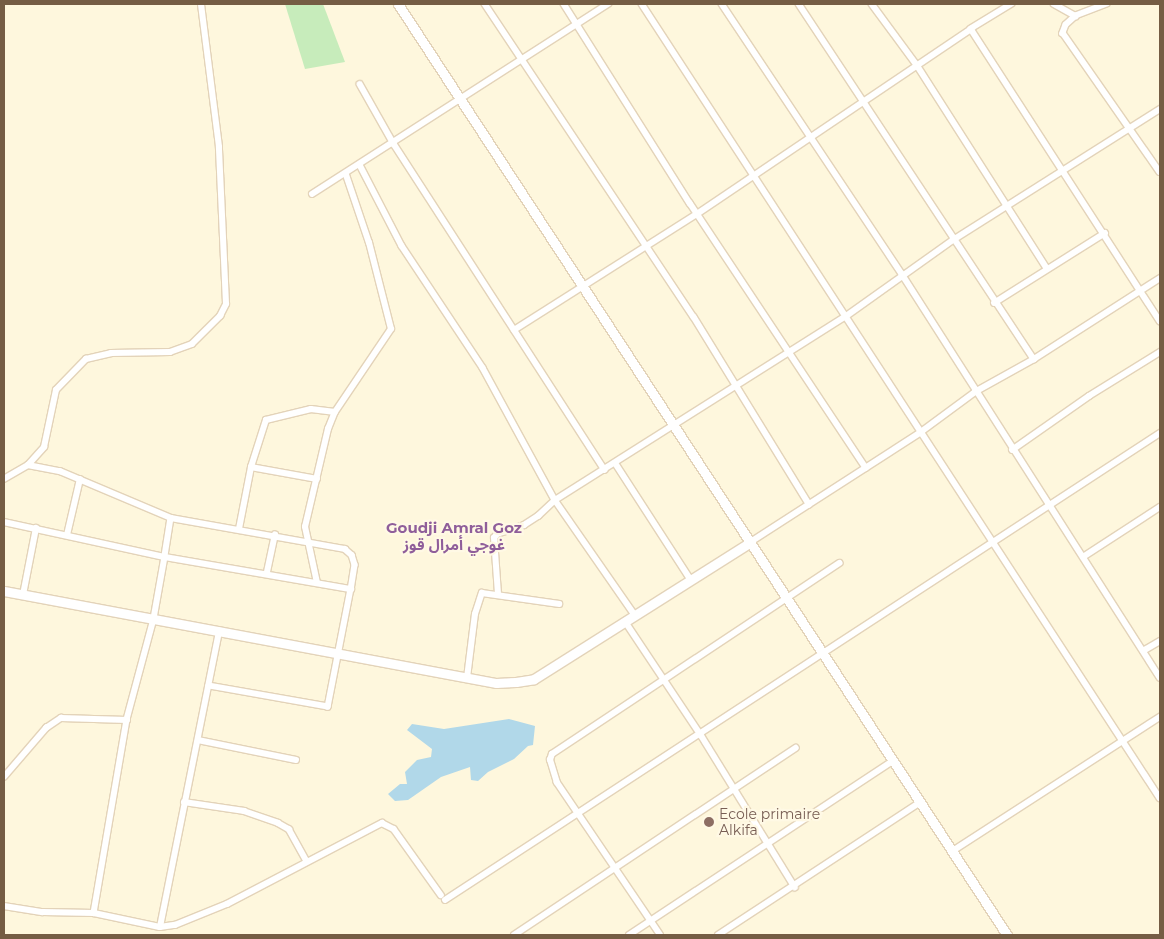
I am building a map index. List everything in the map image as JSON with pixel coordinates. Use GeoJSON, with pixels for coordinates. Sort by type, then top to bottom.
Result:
{"type":"FeatureCollection","features":[{"type":"Feature","properties":{"kind":"street"},"geometry":{"type":"LineString","coordinates":[[4,479],[28,465],[37,457],[47,440],[56,390],[86,359],[111,353],[170,352],[184,347],[210,327],[226,304],[219,147],[201,4]]}},
{"type":"Feature","properties":{"kind":"street"},"geometry":{"type":"LineString","coordinates":[[398,4],[787,599],[891,762],[1007,935]]}},
{"type":"Feature","properties":{"kind":"street"},"geometry":{"type":"LineString","coordinates":[[485,4],[647,247],[809,504]]}},
{"type":"Feature","properties":{"kind":"street"},"geometry":{"type":"LineString","coordinates":[[564,4],[698,214],[866,468]]}},
{"type":"Feature","properties":{"kind":"street"},"geometry":{"type":"LineString","coordinates":[[312,194],[346,175],[608,4]]}},
{"type":"Feature","properties":{"kind":"street"},"geometry":{"type":"LineString","coordinates":[[642,4],[921,432],[991,543],[1160,798]]}},
{"type":"Feature","properties":{"kind":"street"},"geometry":{"type":"LineString","coordinates":[[722,4],[902,274],[1012,450],[1160,677]]}},
{"type":"Feature","properties":{"kind":"street"},"geometry":{"type":"LineString","coordinates":[[798,4],[994,303],[1034,359]]}},
{"type":"Feature","properties":{"kind":"street"},"geometry":{"type":"LineString","coordinates":[[872,4],[917,65],[1047,268]]}},
{"type":"Feature","properties":{"kind":"street"},"geometry":{"type":"LineString","coordinates":[[514,330],[698,214],[917,65],[1012,4]]}},
{"type":"Feature","properties":{"kind":"street"},"geometry":{"type":"LineString","coordinates":[[1054,4],[1076,16]]}},
{"type":"Feature","properties":{"kind":"street"},"geometry":{"type":"LineString","coordinates":[[1107,4],[1076,16],[1066,25],[1063,33],[1160,172]]}},
{"type":"Feature","properties":{"kind":"street"},"geometry":{"type":"LineString","coordinates":[[971,29],[1105,233],[1160,321]]}},
{"type":"Feature","properties":{"kind":"street"},"geometry":{"type":"LineString","coordinates":[[360,84],[394,144],[605,470]]}},
{"type":"Feature","properties":{"kind":"street"},"geometry":{"type":"LineString","coordinates":[[498,594],[494,538],[497,534],[524,525],[538,516],[554,500],[674,428],[845,317],[902,274],[953,240],[1064,172],[1160,109]]}},
{"type":"Feature","properties":{"kind":"street"},"geometry":{"type":"LineString","coordinates":[[360,165],[402,246],[483,368],[554,500],[635,615]]}},
{"type":"Feature","properties":{"kind":"street"},"geometry":{"type":"LineString","coordinates":[[316,583],[305,527],[335,412],[391,329],[369,243],[346,175]]}},
{"type":"Feature","properties":{"kind":"street"},"geometry":{"type":"LineString","coordinates":[[994,303],[1105,233]]}},
{"type":"Feature","properties":{"kind":"street"},"geometry":{"type":"LineString","coordinates":[[4,591],[496,683],[534,679],[866,468],[921,432],[975,392],[1034,359],[1160,278]]}},
{"type":"Feature","properties":{"kind":"street"},"geometry":{"type":"LineString","coordinates":[[1012,450],[1089,396],[1160,352]]}},
{"type":"Feature","properties":{"kind":"street"},"geometry":{"type":"LineString","coordinates":[[239,529],[251,467],[266,420],[311,409],[335,412]]}},
{"type":"Feature","properties":{"kind":"street"},"geometry":{"type":"LineString","coordinates":[[4,906],[43,912],[94,913],[160,927],[186,922],[377,825],[387,824],[443,898],[702,735],[822,654],[1160,433]]}},
{"type":"Feature","properties":{"kind":"street"},"geometry":{"type":"LineString","coordinates":[[616,464],[691,580]]}},
{"type":"Feature","properties":{"kind":"street"},"geometry":{"type":"LineString","coordinates":[[28,465],[80,479],[171,518],[307,540],[345,549],[352,555],[355,565],[328,707],[209,686]]}},
{"type":"Feature","properties":{"kind":"street"},"geometry":{"type":"LineString","coordinates":[[251,467],[316,479]]}},
{"type":"Feature","properties":{"kind":"street"},"geometry":{"type":"LineString","coordinates":[[67,535],[80,479]]}},
{"type":"Feature","properties":{"kind":"street"},"geometry":{"type":"LineString","coordinates":[[1082,557],[1160,507]]}},
{"type":"Feature","properties":{"kind":"street"},"geometry":{"type":"LineString","coordinates":[[94,913],[127,720],[154,619],[171,518]]}},
{"type":"Feature","properties":{"kind":"street"},"geometry":{"type":"LineString","coordinates":[[4,522],[165,557],[267,572],[351,589]]}},
{"type":"Feature","properties":{"kind":"street"},"geometry":{"type":"LineString","coordinates":[[24,595],[36,528]]}},
{"type":"Feature","properties":{"kind":"street"},"geometry":{"type":"LineString","coordinates":[[267,572],[275,535]]}},
{"type":"Feature","properties":{"kind":"street"},"geometry":{"type":"LineString","coordinates":[[660,935],[557,783],[550,760],[552,754],[666,681],[839,563]]}},
{"type":"Feature","properties":{"kind":"street"},"geometry":{"type":"LineString","coordinates":[[467,678],[479,596],[486,592],[559,604]]}},
{"type":"Feature","properties":{"kind":"street"},"geometry":{"type":"LineString","coordinates":[[625,622],[702,735],[795,887]]}},
{"type":"Feature","properties":{"kind":"street"},"geometry":{"type":"LineString","coordinates":[[160,927],[219,631]]}},
{"type":"Feature","properties":{"kind":"street"},"geometry":{"type":"LineString","coordinates":[[1143,651],[1160,641]]}},
{"type":"Feature","properties":{"kind":"street"},"geometry":{"type":"LineString","coordinates":[[951,852],[1124,742],[1160,716]]}},
{"type":"Feature","properties":{"kind":"street"},"geometry":{"type":"LineString","coordinates":[[4,777],[46,728],[61,718],[127,720]]}},
{"type":"Feature","properties":{"kind":"street"},"geometry":{"type":"LineString","coordinates":[[198,740],[296,760]]}},
{"type":"Feature","properties":{"kind":"street"},"geometry":{"type":"LineString","coordinates":[[514,935],[735,790],[795,748]]}},
{"type":"Feature","properties":{"kind":"street"},"geometry":{"type":"LineString","coordinates":[[629,935],[769,845],[891,762]]}},
{"type":"Feature","properties":{"kind":"street"},"geometry":{"type":"LineString","coordinates":[[184,802],[244,811],[278,823],[289,829],[306,860]]}},
{"type":"Feature","properties":{"kind":"street"},"geometry":{"type":"LineString","coordinates":[[718,935],[795,887],[919,803]]}},
{"type":"Feature","properties":{"kind":"green space"},"geometry":{"type":"Polygon","coordinates":[[[285,4],[323,4],[345,62],[305,69],[285,4]]]}},
{"type":"Feature","properties":{"kind":"water"},"geometry":{"type":"Polygon","coordinates":[[[509,719],[535,726],[533,745],[528,746],[514,759],[488,772],[478,781],[471,780],[470,767],[441,777],[408,800],[395,801],[388,794],[400,784],[407,784],[405,772],[417,760],[431,757],[432,749],[407,730],[412,724],[444,729],[509,719]]]}},
{"type":"Feature","properties":{"kind":"place","name":"Ecole primaire Alkifa"},"geometry":{"type":"Point","coordinates":[709,822]}},
{"type":"Feature","properties":{"kind":"district","name":"Goudji Amral Goz غوجي أمرال قوز"},"geometry":{"type":"Point","coordinates":[454,536]}}]}
